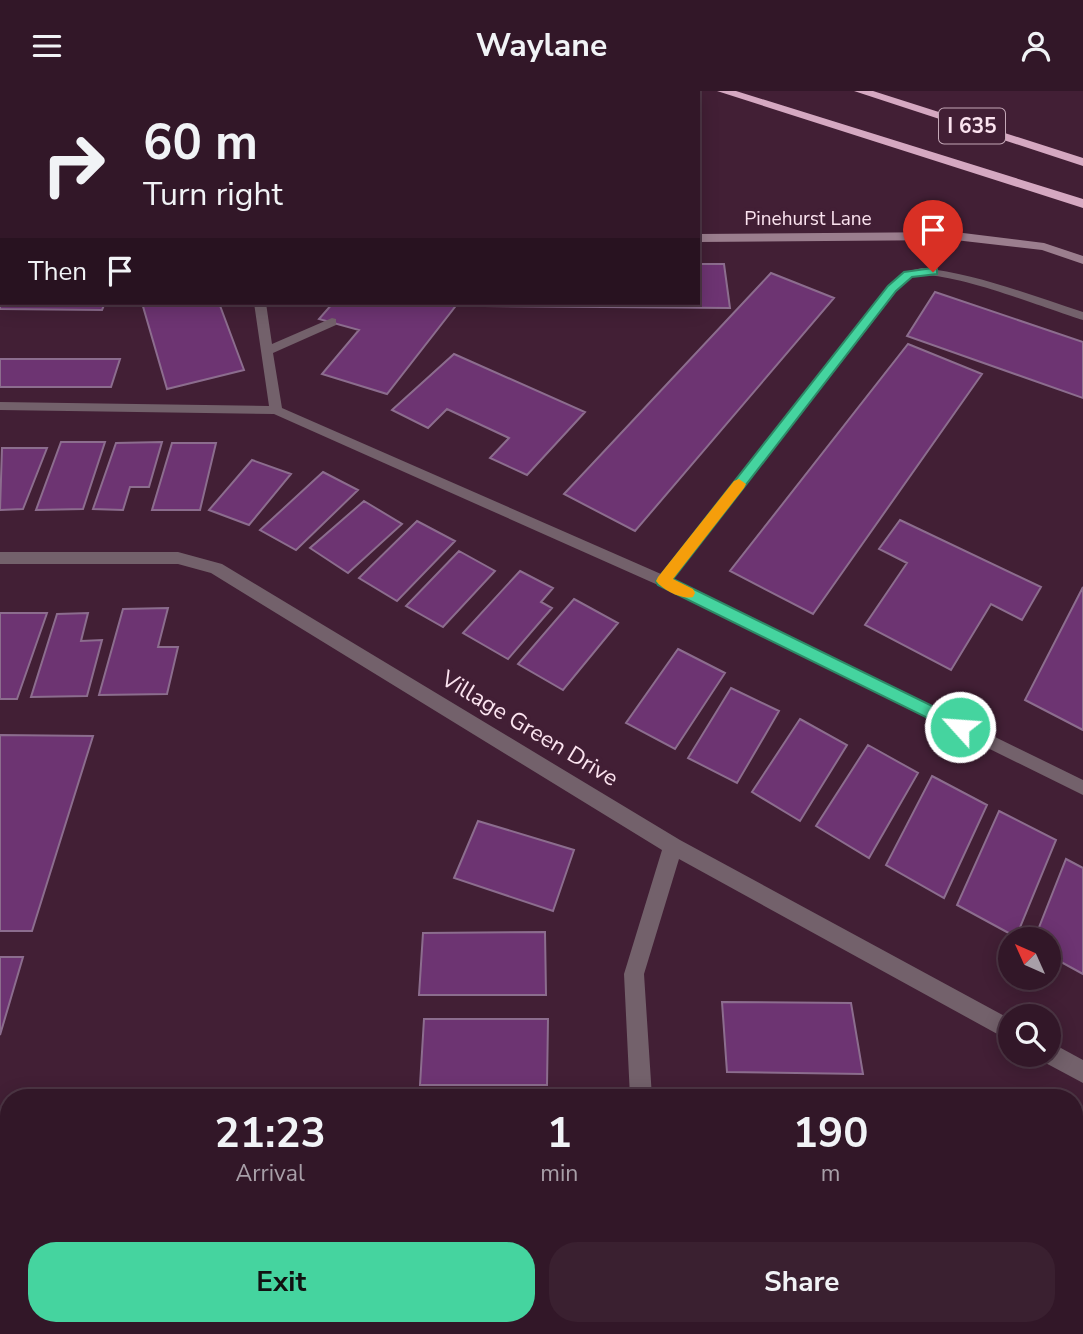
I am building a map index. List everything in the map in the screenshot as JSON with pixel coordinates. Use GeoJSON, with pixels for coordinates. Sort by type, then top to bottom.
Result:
{"type":"FeatureCollection","features":[{"type":"Feature","properties":{"kind":"highway"},"geometry":{"type":"LineString","coordinates":[[723,91],[1083,204]]}},
{"type":"Feature","properties":{"kind":"highway","name":"I 635"},"geometry":{"type":"LineString","coordinates":[[860,91],[1083,162]]}},
{"type":"Feature","properties":{"kind":"street","name":"Pinehurst Lane"},"geometry":{"type":"LineString","coordinates":[[700,237],[955,236],[1044,247],[1083,260]]}},
{"type":"Feature","properties":{"kind":"street","name":"Village Green Drive"},"geometry":{"type":"LineString","coordinates":[[0,558],[178,558],[216,568],[673,846],[998,1024]]}},
{"type":"Feature","properties":{"kind":"street"},"geometry":{"type":"LineString","coordinates":[[641,1089],[634,974],[673,846]]}},
{"type":"Feature","properties":{"kind":"street"},"geometry":{"type":"LineString","coordinates":[[1061,1059],[1083,1072]]}},
{"type":"Feature","properties":{"kind":"lane"},"geometry":{"type":"LineString","coordinates":[[663,581],[892,289],[908,274],[933,272],[957,277],[1083,316]]}},
{"type":"Feature","properties":{"kind":"lane"},"geometry":{"type":"LineString","coordinates":[[260,305],[276,410]]}},
{"type":"Feature","properties":{"kind":"lane"},"geometry":{"type":"LineString","coordinates":[[267,351],[332,322]]}},
{"type":"Feature","properties":{"kind":"lane"},"geometry":{"type":"LineString","coordinates":[[0,406],[276,410],[663,581],[1083,788]]}},
{"type":"Feature","properties":{"kind":"building"},"geometry":{"type":"Polygon","coordinates":[[[700,264],[724,264],[730,308],[485,306],[700,305],[700,264]]]}},
{"type":"Feature","properties":{"kind":"building"},"geometry":{"type":"Polygon","coordinates":[[[771,273],[834,298],[635,531],[564,494],[771,273]]]}},
{"type":"Feature","properties":{"kind":"building"},"geometry":{"type":"Polygon","coordinates":[[[935,292],[1083,342],[1083,398],[907,336],[935,292]]]}},
{"type":"Feature","properties":{"kind":"building"},"geometry":{"type":"Polygon","coordinates":[[[0,305],[104,305],[102,310],[0,309],[0,305]]]}},
{"type":"Feature","properties":{"kind":"building"},"geometry":{"type":"Polygon","coordinates":[[[143,305],[220,305],[244,370],[167,389],[143,305]]]}},
{"type":"Feature","properties":{"kind":"building"},"geometry":{"type":"Polygon","coordinates":[[[331,305],[456,305],[387,394],[322,374],[359,330],[319,319],[331,305]]]}},
{"type":"Feature","properties":{"kind":"building"},"geometry":{"type":"Polygon","coordinates":[[[908,344],[982,374],[813,614],[730,571],[908,344]]]}},
{"type":"Feature","properties":{"kind":"building"},"geometry":{"type":"Polygon","coordinates":[[[454,354],[585,412],[527,475],[490,458],[509,438],[447,409],[428,428],[392,410],[454,354]]]}},
{"type":"Feature","properties":{"kind":"building"},"geometry":{"type":"Polygon","coordinates":[[[0,359],[120,359],[111,387],[0,387],[0,359]]]}},
{"type":"Feature","properties":{"kind":"building"},"geometry":{"type":"Polygon","coordinates":[[[61,442],[105,442],[83,509],[36,510],[61,442]]]}},
{"type":"Feature","properties":{"kind":"building"},"geometry":{"type":"Polygon","coordinates":[[[162,442],[149,487],[130,487],[123,510],[93,509],[116,443],[162,442]]]}},
{"type":"Feature","properties":{"kind":"building"},"geometry":{"type":"Polygon","coordinates":[[[172,443],[216,443],[200,510],[152,510],[172,443]]]}},
{"type":"Feature","properties":{"kind":"building"},"geometry":{"type":"Polygon","coordinates":[[[2,448],[47,448],[23,509],[0,510],[2,448]]]}},
{"type":"Feature","properties":{"kind":"building"},"geometry":{"type":"Polygon","coordinates":[[[252,460],[291,474],[249,525],[209,510],[252,460]]]}},
{"type":"Feature","properties":{"kind":"building"},"geometry":{"type":"Polygon","coordinates":[[[323,472],[358,490],[296,550],[260,530],[323,472]]]}},
{"type":"Feature","properties":{"kind":"building"},"geometry":{"type":"Polygon","coordinates":[[[364,501],[402,524],[348,573],[310,548],[364,501]]]}},
{"type":"Feature","properties":{"kind":"building"},"geometry":{"type":"Polygon","coordinates":[[[900,520],[1041,587],[1022,620],[991,604],[951,670],[865,625],[907,563],[879,549],[900,520]]]}},
{"type":"Feature","properties":{"kind":"building"},"geometry":{"type":"Polygon","coordinates":[[[417,521],[455,541],[397,601],[359,578],[417,521]]]}},
{"type":"Feature","properties":{"kind":"building"},"geometry":{"type":"Polygon","coordinates":[[[459,551],[495,571],[443,627],[406,606],[459,551]]]}},
{"type":"Feature","properties":{"kind":"building"},"geometry":{"type":"Polygon","coordinates":[[[520,571],[553,588],[541,602],[552,608],[508,659],[463,633],[520,571]]]}},
{"type":"Feature","properties":{"kind":"building"},"geometry":{"type":"Polygon","coordinates":[[[1083,587],[1083,730],[1025,700],[1083,587]]]}},
{"type":"Feature","properties":{"kind":"building"},"geometry":{"type":"Polygon","coordinates":[[[574,599],[618,623],[563,690],[518,664],[574,599]]]}},
{"type":"Feature","properties":{"kind":"building"},"geometry":{"type":"Polygon","coordinates":[[[168,608],[158,647],[178,647],[167,694],[99,695],[123,609],[168,608]]]}},
{"type":"Feature","properties":{"kind":"building"},"geometry":{"type":"Polygon","coordinates":[[[0,613],[47,613],[17,699],[0,699],[0,613]]]}},
{"type":"Feature","properties":{"kind":"building"},"geometry":{"type":"Polygon","coordinates":[[[88,613],[81,641],[102,640],[87,696],[31,697],[57,614],[88,613]]]}},
{"type":"Feature","properties":{"kind":"building"},"geometry":{"type":"Polygon","coordinates":[[[678,649],[725,673],[675,749],[626,723],[678,649]]]}},
{"type":"Feature","properties":{"kind":"building"},"geometry":{"type":"Polygon","coordinates":[[[731,688],[779,711],[737,783],[688,758],[731,688]]]}},
{"type":"Feature","properties":{"kind":"building"},"geometry":{"type":"Polygon","coordinates":[[[800,719],[847,745],[800,821],[752,792],[800,719]]]}},
{"type":"Feature","properties":{"kind":"building"},"geometry":{"type":"Polygon","coordinates":[[[0,735],[93,736],[32,931],[0,931],[0,735]]]}},
{"type":"Feature","properties":{"kind":"building"},"geometry":{"type":"Polygon","coordinates":[[[868,745],[918,773],[869,858],[816,826],[868,745]]]}},
{"type":"Feature","properties":{"kind":"building"},"geometry":{"type":"Polygon","coordinates":[[[932,776],[987,805],[944,898],[886,865],[932,776]]]}},
{"type":"Feature","properties":{"kind":"building"},"geometry":{"type":"Polygon","coordinates":[[[999,811],[1056,840],[1020,927],[998,927],[957,905],[999,811]]]}},
{"type":"Feature","properties":{"kind":"building"},"geometry":{"type":"Polygon","coordinates":[[[478,821],[574,850],[553,911],[454,878],[478,821]]]}},
{"type":"Feature","properties":{"kind":"building"},"geometry":{"type":"Polygon","coordinates":[[[1066,859],[1083,868],[1083,974],[1061,962],[1061,927],[1039,927],[1066,859]]]}},
{"type":"Feature","properties":{"kind":"building"},"geometry":{"type":"Polygon","coordinates":[[[545,932],[546,995],[419,995],[423,933],[545,932]]]}},
{"type":"Feature","properties":{"kind":"building"},"geometry":{"type":"Polygon","coordinates":[[[0,957],[23,957],[0,1035],[0,957]]]}},
{"type":"Feature","properties":{"kind":"building"},"geometry":{"type":"Polygon","coordinates":[[[722,1002],[851,1003],[863,1074],[727,1072],[722,1002]]]}},
{"type":"Feature","properties":{"kind":"building"},"geometry":{"type":"Polygon","coordinates":[[[424,1019],[548,1019],[547,1085],[420,1085],[424,1019]]]}},
{"type":"Feature","properties":{"kind":"slow traffic"},"geometry":{"type":"LineString","coordinates":[[688,593],[663,581],[739,484]]}},
{"type":"Feature","properties":{"kind":"route"},"geometry":{"type":"LineString","coordinates":[[933,272],[908,274],[892,289],[663,581],[960,727]]}}]}
